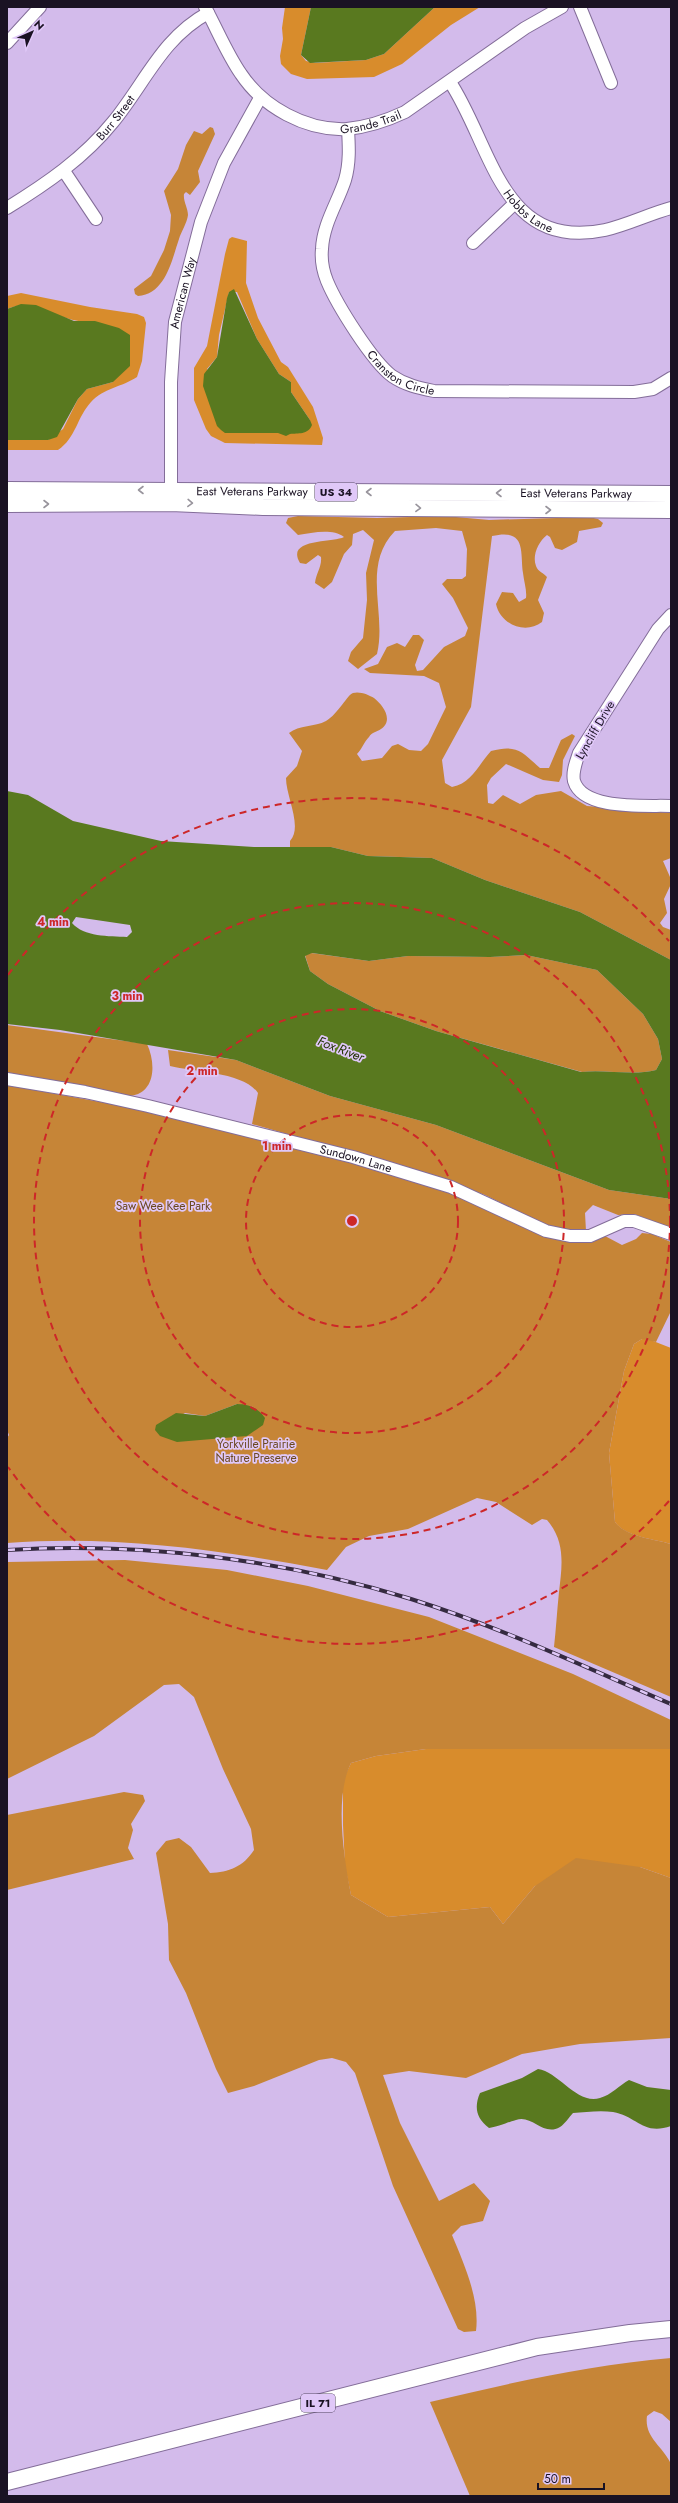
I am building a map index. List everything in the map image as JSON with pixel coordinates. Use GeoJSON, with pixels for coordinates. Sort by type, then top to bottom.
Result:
{"type":"FeatureCollection","features":[{"type":"Feature","properties":{"kind":"main road","name":"East Veterans Parkway"},"geometry":{"type":"LineString","coordinates":[[7,490],[171,497],[264,507],[671,510]]}},
{"type":"Feature","properties":{"kind":"main road","name":"East Veterans Parkway"},"geometry":{"type":"LineString","coordinates":[[7,504],[171,497],[668,494]]}},
{"type":"Feature","properties":{"kind":"main road","name":"IL 71"},"geometry":{"type":"LineString","coordinates":[[7,2482],[537,2347],[630,2333],[671,2329]]}},
{"type":"Feature","properties":{"kind":"street"},"geometry":{"type":"LineString","coordinates":[[7,43],[40,7]]}},
{"type":"Feature","properties":{"kind":"street","name":"Grande Trail"},"geometry":{"type":"LineString","coordinates":[[207,10],[240,74],[260,98],[288,115],[316,125],[348,129],[385,120],[406,112],[525,28],[562,7]]}},
{"type":"Feature","properties":{"kind":"street"},"geometry":{"type":"LineString","coordinates":[[580,7],[611,83]]}},
{"type":"Feature","properties":{"kind":"street","name":"Burr Street"},"geometry":{"type":"LineString","coordinates":[[7,208],[64,171],[97,141],[113,123],[176,35],[207,10]]}},
{"type":"Feature","properties":{"kind":"street","name":"Hobbs Lane"},"geometry":{"type":"LineString","coordinates":[[450,82],[461,101],[500,185],[514,204],[546,226],[580,233],[605,230],[671,208]]}},
{"type":"Feature","properties":{"kind":"street","name":"American Way"},"geometry":{"type":"LineString","coordinates":[[171,497],[171,382],[175,322],[186,273],[201,222],[224,163],[260,98]]}},
{"type":"Feature","properties":{"kind":"street","name":"Cranston Circle"},"geometry":{"type":"LineString","coordinates":[[348,129],[348,164],[345,179],[325,234],[322,248],[324,272],[332,291],[377,361],[391,375],[414,387],[441,391],[634,392],[652,389],[671,378]]}},
{"type":"Feature","properties":{"kind":"street"},"geometry":{"type":"LineString","coordinates":[[64,171],[96,219]]}},
{"type":"Feature","properties":{"kind":"street"},"geometry":{"type":"LineString","coordinates":[[473,243],[514,204]]}},
{"type":"Feature","properties":{"kind":"street","name":"Lyncliff Drive"},"geometry":{"type":"LineString","coordinates":[[671,615],[658,629],[579,754],[574,769],[574,782],[581,792],[593,801],[609,804],[671,806]]}},
{"type":"Feature","properties":{"kind":"street","name":"Sundown Lane"},"geometry":{"type":"LineString","coordinates":[[7,1079],[148,1106],[353,1157],[451,1187],[540,1228],[560,1235],[590,1236],[603,1232],[624,1221],[634,1221],[671,1234]]}},
{"type":"Feature","properties":{"kind":"shaded area"},"geometry":{"type":"Polygon","coordinates":[[[285,7],[311,7],[301,55],[306,61],[315,63],[366,60],[384,54],[435,7],[480,7],[451,25],[402,64],[374,77],[307,79],[291,74],[281,64],[280,56],[283,39],[282,28],[285,7]]]}},
{"type":"Feature","properties":{"kind":"shaded area"},"geometry":{"type":"Polygon","coordinates":[[[232,237],[247,241],[246,283],[258,318],[281,362],[288,367],[313,407],[323,438],[322,445],[225,443],[211,436],[206,429],[194,400],[194,368],[207,346],[229,239],[232,237]],[[229,292],[219,335],[217,357],[207,369],[261,433],[294,433],[310,420],[291,392],[291,382],[279,374],[257,339],[237,292],[229,292]]]}},
{"type":"Feature","properties":{"kind":"shaded area"},"geometry":{"type":"Polygon","coordinates":[[[21,293],[90,307],[137,314],[144,317],[146,323],[142,361],[137,377],[96,397],[82,414],[69,440],[58,450],[7,450],[7,440],[48,440],[63,429],[78,399],[87,389],[113,382],[95,321],[73,320],[33,306],[25,305],[7,309],[7,296],[21,293]]]}},
{"type":"Feature","properties":{"kind":"shaded area"},"geometry":{"type":"Polygon","coordinates":[[[642,1339],[648,1339],[671,1348],[671,1544],[633,1534],[620,1527],[615,1522],[609,1453],[624,1371],[634,1344],[642,1339]]]}},
{"type":"Feature","properties":{"kind":"shaded area"},"geometry":{"type":"Polygon","coordinates":[[[426,1749],[671,1749],[671,1878],[640,1867],[535,1886],[503,1924],[490,1907],[388,1917],[351,1895],[345,1866],[343,1780],[351,1763],[376,1756],[426,1749]]]}},
{"type":"Feature","properties":{"kind":"green space"},"geometry":{"type":"Polygon","coordinates":[[[210,127],[213,128],[215,134],[198,171],[200,182],[190,195],[186,192],[184,194],[188,215],[170,265],[161,282],[155,289],[148,294],[138,296],[135,294],[134,289],[151,276],[164,250],[170,231],[171,215],[164,191],[178,169],[186,145],[194,131],[202,134],[210,127]]]}},
{"type":"Feature","properties":{"kind":"green space"},"geometry":{"type":"Polygon","coordinates":[[[298,516],[377,518],[445,516],[489,520],[589,517],[598,519],[603,523],[601,527],[579,531],[577,542],[562,550],[555,548],[550,537],[547,535],[541,541],[535,554],[535,562],[537,568],[547,577],[538,600],[544,613],[542,622],[535,626],[528,627],[521,627],[508,622],[498,611],[496,604],[502,592],[513,593],[519,602],[526,598],[520,544],[511,535],[503,534],[492,536],[471,707],[442,760],[445,783],[452,787],[465,782],[470,778],[491,751],[500,749],[513,749],[523,754],[540,768],[549,768],[561,740],[572,734],[575,736],[563,760],[562,775],[559,782],[543,780],[506,764],[491,778],[487,785],[488,803],[493,804],[503,795],[520,804],[536,795],[561,791],[587,806],[671,813],[671,858],[663,861],[670,877],[671,884],[664,899],[667,913],[660,923],[663,927],[671,930],[671,960],[580,912],[485,880],[432,858],[368,856],[331,847],[290,847],[290,841],[294,835],[295,828],[286,778],[297,766],[302,751],[289,733],[293,730],[326,721],[335,714],[351,694],[359,693],[374,698],[384,709],[387,717],[385,725],[370,735],[357,754],[362,761],[382,758],[392,746],[398,744],[409,750],[421,751],[428,744],[446,707],[439,683],[424,676],[370,673],[364,669],[378,664],[387,647],[397,643],[405,647],[413,635],[419,635],[424,640],[415,665],[417,671],[423,670],[444,647],[465,636],[468,628],[453,598],[442,584],[447,579],[462,579],[466,576],[467,549],[462,531],[436,528],[395,531],[385,545],[379,559],[377,574],[379,638],[377,654],[358,669],[348,661],[351,652],[363,638],[367,600],[366,573],[374,540],[363,530],[353,534],[352,545],[344,554],[332,582],[324,589],[315,583],[321,564],[321,557],[318,555],[306,564],[300,563],[297,555],[299,549],[304,545],[344,537],[339,534],[328,532],[298,535],[286,523],[288,518],[298,516]]]}},
{"type":"Feature","properties":{"kind":"green space"},"geometry":{"type":"Polygon","coordinates":[[[311,953],[369,961],[408,956],[490,957],[526,955],[597,970],[643,1014],[658,1039],[662,1059],[656,1070],[647,1072],[582,1072],[436,1031],[380,1011],[328,984],[310,971],[305,955],[311,953]]]}},
{"type":"Feature","properties":{"kind":"green space"},"geometry":{"type":"Polygon","coordinates":[[[7,1025],[147,1044],[152,1060],[152,1076],[145,1089],[139,1094],[130,1096],[7,1073],[7,1025]]]}},
{"type":"Feature","properties":{"kind":"green space"},"geometry":{"type":"Polygon","coordinates":[[[168,1050],[236,1060],[330,1096],[436,1125],[609,1190],[671,1199],[671,1228],[634,1214],[618,1215],[593,1205],[585,1213],[586,1231],[577,1232],[548,1226],[485,1195],[437,1177],[252,1124],[258,1093],[251,1086],[242,1081],[218,1074],[170,1066],[168,1050]]]}},
{"type":"Feature","properties":{"kind":"green space"},"geometry":{"type":"Polygon","coordinates":[[[7,1085],[128,1107],[364,1165],[456,1195],[496,1212],[595,1240],[605,1236],[622,1245],[636,1239],[642,1233],[652,1234],[671,1242],[671,1311],[656,1342],[642,1339],[634,1344],[624,1371],[609,1453],[615,1522],[626,1531],[633,1534],[671,1544],[671,1697],[554,1647],[562,1564],[560,1546],[557,1537],[547,1520],[542,1519],[532,1525],[496,1502],[477,1498],[408,1529],[369,1536],[346,1547],[327,1570],[248,1556],[168,1546],[88,1541],[7,1543],[7,1438],[9,1435],[7,1430],[7,1085]],[[237,1404],[205,1416],[185,1413],[155,1430],[253,1407],[237,1404]]]}},
{"type":"Feature","properties":{"kind":"green space"},"geometry":{"type":"Polygon","coordinates":[[[125,1560],[227,1570],[308,1586],[429,1617],[573,1674],[671,1720],[671,1749],[426,1749],[376,1756],[351,1763],[346,1777],[343,1793],[342,1828],[343,1846],[351,1895],[388,1917],[490,1907],[503,1924],[535,1886],[576,1858],[640,1867],[671,1878],[671,2038],[580,2044],[522,2054],[466,2078],[409,2071],[383,2075],[400,2123],[439,2201],[474,2183],[490,2201],[483,2221],[461,2226],[452,2235],[466,2270],[473,2294],[477,2319],[476,2331],[464,2332],[458,2329],[393,2186],[355,2073],[346,2062],[332,2058],[319,2060],[254,2086],[228,2093],[216,2069],[186,1993],[169,1960],[168,1924],[156,1853],[166,1841],[179,1838],[191,1847],[210,1873],[235,1868],[245,1861],[254,1850],[251,1829],[223,1769],[194,1697],[179,1684],[164,1685],[94,1736],[7,1779],[7,1562],[125,1560]]]}},
{"type":"Feature","properties":{"kind":"green space"},"geometry":{"type":"Polygon","coordinates":[[[124,1792],[143,1795],[145,1801],[131,1824],[133,1830],[128,1848],[134,1859],[7,1890],[7,1815],[124,1792]]]}},
{"type":"Feature","properties":{"kind":"green space"},"geometry":{"type":"Polygon","coordinates":[[[671,2358],[671,2422],[662,2414],[654,2411],[647,2416],[647,2423],[651,2436],[667,2456],[671,2465],[671,2496],[470,2496],[430,2402],[580,2370],[671,2358]]]}},
{"type":"Feature","properties":{"kind":"water"},"geometry":{"type":"Polygon","coordinates":[[[311,7],[435,7],[384,54],[366,60],[310,63],[301,55],[311,7]]]}},
{"type":"Feature","properties":{"kind":"water"},"geometry":{"type":"Polygon","coordinates":[[[234,289],[257,339],[279,374],[291,382],[291,392],[310,420],[312,425],[305,432],[286,436],[278,433],[225,433],[217,426],[203,386],[204,374],[217,357],[227,298],[229,292],[234,289]]]}},
{"type":"Feature","properties":{"kind":"water"},"geometry":{"type":"Polygon","coordinates":[[[21,304],[36,305],[74,321],[95,321],[119,328],[130,335],[130,366],[113,382],[87,389],[78,399],[57,437],[48,440],[7,440],[7,309],[21,304]]]}},
{"type":"Feature","properties":{"kind":"water","name":"Fox River"},"geometry":{"type":"Polygon","coordinates":[[[7,791],[28,795],[73,821],[161,841],[254,847],[331,847],[368,856],[432,858],[485,880],[580,912],[671,960],[671,1199],[609,1190],[436,1125],[330,1096],[236,1060],[60,1030],[7,1024],[7,791]],[[76,917],[72,923],[77,928],[97,935],[127,937],[132,932],[130,925],[76,917]],[[312,953],[305,956],[310,971],[328,984],[380,1011],[436,1031],[581,1072],[647,1072],[656,1070],[662,1059],[658,1039],[643,1014],[597,970],[526,955],[490,957],[408,956],[369,961],[312,953]]]}},
{"type":"Feature","properties":{"kind":"water"},"geometry":{"type":"Polygon","coordinates":[[[237,1404],[253,1407],[265,1418],[263,1425],[247,1436],[177,1442],[160,1436],[155,1430],[156,1425],[176,1413],[205,1416],[237,1404]]]}},
{"type":"Feature","properties":{"kind":"water"},"geometry":{"type":"Polygon","coordinates":[[[538,2069],[546,2071],[576,2093],[592,2099],[608,2095],[629,2080],[647,2087],[671,2090],[671,2126],[654,2129],[640,2124],[621,2114],[593,2111],[573,2113],[562,2126],[554,2129],[543,2128],[522,2119],[489,2128],[481,2120],[477,2112],[477,2103],[480,2093],[522,2078],[538,2069]]]}},
{"type":"Feature","properties":{"kind":"railway"},"geometry":{"type":"LineString","coordinates":[[7,1550],[58,1548],[160,1551],[211,1556],[312,1573],[411,1599],[477,1622],[542,1648],[671,1704]]}},
{"type":"Feature","properties":{"kind":"park label","name":"Saw Wee Kee Park"},"geometry":{"type":"Point","coordinates":[163,1206]}},
{"type":"Feature","properties":{"kind":"park label","name":"Yorkville Prairie Nature Preserve"},"geometry":{"type":"Point","coordinates":[256,1451]}}]}
